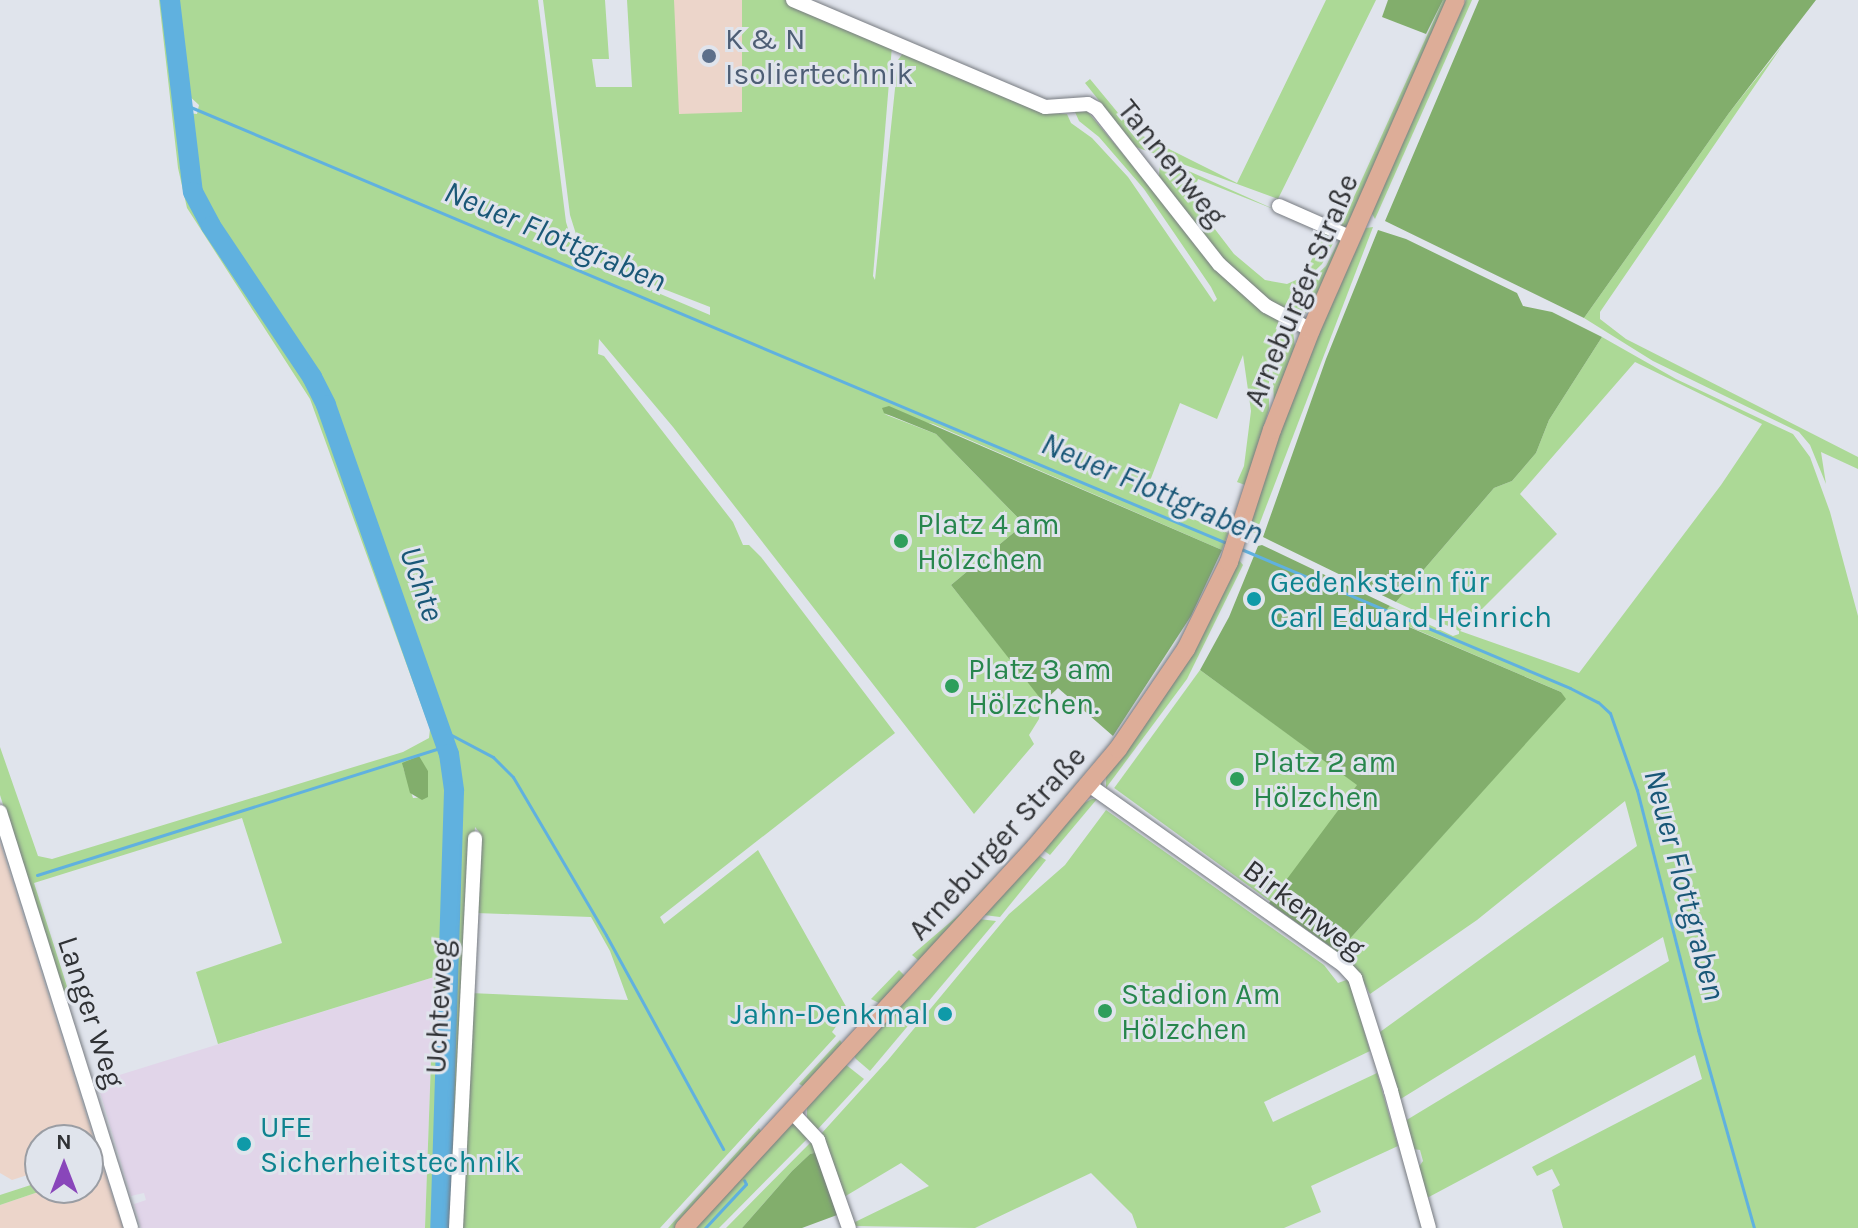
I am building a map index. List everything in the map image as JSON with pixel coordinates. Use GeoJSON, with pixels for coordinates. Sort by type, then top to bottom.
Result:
{"type":"FeatureCollection","features":[{"type":"Feature","properties":{"kind":"main road","name":"Arneburger Straße"},"geometry":{"type":"LineString","coordinates":[[684,1228],[1089,785],[1118,749],[1186,649],[1229,562],[1272,430],[1311,330],[1456,0]]}},
{"type":"Feature","properties":{"kind":"street","name":"Tannenweg"},"geometry":{"type":"LineString","coordinates":[[793,0],[1045,107],[1088,104],[1097,109],[1219,264],[1266,306],[1311,330]]}},
{"type":"Feature","properties":{"kind":"street"},"geometry":{"type":"LineString","coordinates":[[1279,206],[1352,238]]}},
{"type":"Feature","properties":{"kind":"street","name":"Birkenweg"},"geometry":{"type":"LineString","coordinates":[[1089,785],[1343,965],[1355,978],[1391,1091],[1429,1228]]}},
{"type":"Feature","properties":{"kind":"street","name":"Langer Weg"},"geometry":{"type":"LineString","coordinates":[[0,812],[131,1228]]}},
{"type":"Feature","properties":{"kind":"street","name":"Uchteweg"},"geometry":{"type":"LineString","coordinates":[[456,1228],[475,838]]}},
{"type":"Feature","properties":{"kind":"street"},"geometry":{"type":"LineString","coordinates":[[791,1111],[818,1140],[849,1228]]}},
{"type":"Feature","properties":{"kind":"shaded area","name":"K & N Isoliertechnik"},"geometry":{"type":"Polygon","coordinates":[[[674,0],[742,0],[742,114],[674,114],[674,0]]]}},
{"type":"Feature","properties":{"kind":"shaded area"},"geometry":{"type":"Polygon","coordinates":[[[0,842],[89,1124],[24,1124],[24,1176],[12,1180],[0,1173],[0,842]]]}},
{"type":"Feature","properties":{"kind":"shaded area"},"geometry":{"type":"Polygon","coordinates":[[[434,977],[425,1228],[141,1228],[134,1204],[146,1200],[144,1193],[131,1196],[97,1082],[434,977]]]}},
{"type":"Feature","properties":{"kind":"shaded area"},"geometry":{"type":"Polygon","coordinates":[[[104,1170],[123,1228],[0,1228],[0,1205],[24,1197],[24,1204],[104,1204],[104,1170]]]}},
{"type":"Feature","properties":{"kind":"green space"},"geometry":{"type":"Polygon","coordinates":[[[159,0],[166,0],[189,193],[320,400],[362,519],[368,515],[320,381],[203,204],[196,185],[187,113],[197,114],[199,105],[187,94],[176,0],[538,0],[566,222],[575,252],[585,262],[710,315],[710,307],[607,267],[581,250],[570,215],[543,0],[605,0],[609,59],[592,59],[596,87],[632,87],[627,0],[674,0],[679,114],[742,112],[742,0],[785,0],[892,46],[875,280],[898,60],[903,53],[1049,113],[1067,114],[1071,123],[1092,138],[1128,177],[1214,302],[1217,299],[1211,287],[1144,189],[1099,137],[1079,121],[1075,112],[1087,111],[1160,198],[1279,320],[1269,359],[1269,409],[1245,485],[1237,482],[1244,466],[1251,411],[1243,355],[1217,419],[1180,403],[1143,499],[1228,533],[1222,550],[933,424],[884,414],[936,434],[1024,524],[951,585],[1041,698],[1039,719],[1029,735],[1034,744],[974,814],[673,427],[599,339],[598,354],[604,356],[733,522],[743,545],[749,545],[761,557],[895,733],[660,917],[664,924],[758,850],[848,1010],[832,1032],[836,1036],[660,1228],[460,1228],[470,993],[628,1000],[610,951],[591,917],[476,913],[480,833],[475,827],[451,1228],[425,1228],[434,977],[218,1044],[196,972],[282,943],[242,818],[34,883],[71,999],[63,995],[0,795],[0,747],[38,856],[52,859],[403,752],[429,738],[430,729],[310,399],[187,208],[178,168],[159,0]],[[403,767],[413,798],[428,797],[428,771],[403,767]]]}},
{"type":"Feature","properties":{"kind":"green space"},"geometry":{"type":"Polygon","coordinates":[[[1326,0],[1376,0],[1278,199],[1136,147],[1085,83],[1090,79],[1133,131],[1237,183],[1326,0]]]}},
{"type":"Feature","properties":{"kind":"green space"},"geometry":{"type":"Polygon","coordinates":[[[1388,0],[1443,0],[1426,34],[1382,17],[1388,0]]]}},
{"type":"Feature","properties":{"kind":"green space"},"geometry":{"type":"Polygon","coordinates":[[[1443,0],[1449,0],[1349,228],[1339,230],[1443,0]]]}},
{"type":"Feature","properties":{"kind":"green space"},"geometry":{"type":"Polygon","coordinates":[[[1466,0],[1472,0],[1375,219],[1371,212],[1466,0]]]}},
{"type":"Feature","properties":{"kind":"green space"},"geometry":{"type":"Polygon","coordinates":[[[1479,0],[1816,0],[1729,113],[1584,318],[1385,221],[1479,0]]]}},
{"type":"Feature","properties":{"kind":"green space"},"geometry":{"type":"Polygon","coordinates":[[[1782,46],[1600,312],[1600,319],[1626,339],[1858,457],[1858,469],[1821,452],[1826,484],[1810,445],[1799,432],[1653,361],[1584,318],[1729,113],[1782,46]]]}},
{"type":"Feature","properties":{"kind":"green space"},"geometry":{"type":"Polygon","coordinates":[[[1160,162],[1173,164],[1276,210],[1198,179],[1191,198],[1234,254],[1265,280],[1287,284],[1303,277],[1325,233],[1337,236],[1322,264],[1292,293],[1282,311],[1228,266],[1159,176],[1160,162]]]}},
{"type":"Feature","properties":{"kind":"green space"},"geometry":{"type":"Polygon","coordinates":[[[1373,227],[1256,533],[1248,532],[1272,452],[1314,341],[1366,228],[1373,227]]]}},
{"type":"Feature","properties":{"kind":"green space"},"geometry":{"type":"Polygon","coordinates":[[[1378,230],[1406,239],[1517,293],[1523,306],[1552,312],[1602,337],[1549,420],[1536,453],[1512,481],[1494,488],[1396,602],[1263,537],[1326,359],[1378,230]]]}},
{"type":"Feature","properties":{"kind":"green space"},"geometry":{"type":"Polygon","coordinates":[[[1340,238],[1342,246],[1316,305],[1304,314],[1286,313],[1295,295],[1326,266],[1340,238]]]}},
{"type":"Feature","properties":{"kind":"green space"},"geometry":{"type":"Polygon","coordinates":[[[1282,322],[1293,332],[1295,346],[1274,401],[1272,359],[1282,322]]]}},
{"type":"Feature","properties":{"kind":"green space"},"geometry":{"type":"Polygon","coordinates":[[[1602,337],[1676,379],[1793,434],[1810,457],[1830,512],[1858,616],[1858,1228],[1563,1228],[1552,1190],[1560,1185],[1552,1169],[1537,1176],[1532,1167],[1702,1079],[1695,1055],[1427,1198],[1418,1168],[1423,1161],[1420,1150],[1413,1149],[1405,1121],[1669,961],[1663,937],[1399,1100],[1380,1032],[1637,846],[1625,801],[1477,920],[1370,994],[1357,970],[1338,952],[1565,699],[1561,692],[1380,614],[1390,606],[1453,636],[1459,634],[1459,631],[1396,602],[1494,488],[1512,481],[1536,453],[1549,420],[1602,337]],[[1635,362],[1520,494],[1557,534],[1460,631],[1579,673],[1721,485],[1762,424],[1635,362]]]}},
{"type":"Feature","properties":{"kind":"green space"},"geometry":{"type":"Polygon","coordinates":[[[889,406],[1222,550],[1191,616],[1113,736],[1058,688],[1040,705],[1040,698],[951,585],[1024,524],[936,434],[884,413],[882,408],[889,406]]]}},
{"type":"Feature","properties":{"kind":"green space"},"geometry":{"type":"Polygon","coordinates":[[[1262,545],[1390,606],[1381,615],[1561,692],[1566,699],[1338,952],[1269,903],[1357,785],[1200,670],[1229,617],[1258,546],[1262,545]]]}},
{"type":"Feature","properties":{"kind":"green space"},"geometry":{"type":"Polygon","coordinates":[[[1238,559],[1243,565],[1187,679],[1106,788],[1106,775],[1238,559]]]}},
{"type":"Feature","properties":{"kind":"green space","name":"Stadion Am Hölzchen"},"geometry":{"type":"Polygon","coordinates":[[[1200,670],[1358,785],[1272,903],[1114,788],[1200,670]]]}},
{"type":"Feature","properties":{"kind":"green space"},"geometry":{"type":"Polygon","coordinates":[[[419,756],[428,771],[428,797],[422,800],[410,793],[402,763],[419,756]]]}},
{"type":"Feature","properties":{"kind":"green space"},"geometry":{"type":"Polygon","coordinates":[[[1097,799],[1050,855],[1043,850],[1082,804],[1097,799]]]}},
{"type":"Feature","properties":{"kind":"green space","name":"Stadion Am Hölzchen"},"geometry":{"type":"Polygon","coordinates":[[[1106,810],[1324,965],[1338,983],[1349,979],[1370,1051],[1264,1102],[1273,1122],[1377,1073],[1398,1146],[1311,1186],[1321,1212],[1284,1228],[1137,1228],[1132,1214],[1091,1173],[975,1228],[854,1226],[853,1223],[929,1186],[901,1163],[844,1197],[821,1134],[888,1060],[1009,914],[1065,865],[1106,810]]]}},
{"type":"Feature","properties":{"kind":"green space"},"geometry":{"type":"Polygon","coordinates":[[[1038,855],[1046,860],[1000,917],[984,915],[1038,855]]]}},
{"type":"Feature","properties":{"kind":"green space"},"geometry":{"type":"Polygon","coordinates":[[[1004,866],[919,961],[912,955],[961,913],[1004,866]]]}},
{"type":"Feature","properties":{"kind":"green space"},"geometry":{"type":"Polygon","coordinates":[[[979,919],[996,921],[870,1071],[854,1056],[979,919]]]}},
{"type":"Feature","properties":{"kind":"green space"},"geometry":{"type":"Polygon","coordinates":[[[899,970],[906,977],[879,1003],[871,999],[899,970]]]}},
{"type":"Feature","properties":{"kind":"green space"},"geometry":{"type":"Polygon","coordinates":[[[840,1040],[843,1045],[805,1087],[799,1084],[840,1040]]]}},
{"type":"Feature","properties":{"kind":"green space"},"geometry":{"type":"Polygon","coordinates":[[[845,1064],[864,1079],[817,1130],[807,1119],[807,1105],[845,1064]]]}},
{"type":"Feature","properties":{"kind":"green space"},"geometry":{"type":"Polygon","coordinates":[[[786,1124],[796,1124],[810,1136],[719,1228],[692,1228],[786,1124]]]}},
{"type":"Feature","properties":{"kind":"green space"},"geometry":{"type":"Polygon","coordinates":[[[759,1128],[763,1134],[676,1228],[668,1228],[759,1128]]]}},
{"type":"Feature","properties":{"kind":"green space"},"geometry":{"type":"Polygon","coordinates":[[[812,1141],[818,1152],[810,1154],[792,1171],[742,1228],[726,1228],[812,1141]]]}},
{"type":"Feature","properties":{"kind":"green space"},"geometry":{"type":"Polygon","coordinates":[[[818,1152],[837,1215],[802,1228],[742,1228],[792,1171],[810,1154],[818,1152]]]}},
{"type":"Feature","properties":{"kind":"green space"},"geometry":{"type":"Polygon","coordinates":[[[24,1187],[24,1197],[0,1205],[0,1195],[24,1187]]]}},
{"type":"Feature","properties":{"kind":"waterway","name":"Uchte"},"geometry":{"type":"LineString","coordinates":[[170,0],[193,192],[211,226],[312,377],[326,405],[449,754],[454,791],[440,1228]]}},
{"type":"Feature","properties":{"kind":"waterway","name":"Neuer Flottgraben"},"geometry":{"type":"LineString","coordinates":[[181,103],[1226,543]]}},
{"type":"Feature","properties":{"kind":"waterway","name":"Neuer Flottgraben"},"geometry":{"type":"LineString","coordinates":[[1241,549],[1570,688],[1598,702],[1610,713],[1637,790],[1698,1030],[1754,1228]]}},
{"type":"Feature","properties":{"kind":"waterway"},"geometry":{"type":"LineString","coordinates":[[442,730],[493,757],[513,777],[606,935],[723,1149]]}},
{"type":"Feature","properties":{"kind":"waterway"},"geometry":{"type":"LineString","coordinates":[[37,875],[446,746]]}},
{"type":"Feature","properties":{"kind":"waterway"},"geometry":{"type":"LineString","coordinates":[[705,1228],[746,1184],[744,1180]]}},
{"type":"Feature","properties":{"kind":"place","name":"K & N Isoliertechnik"},"geometry":{"type":"Point","coordinates":[709,56]}},
{"type":"Feature","properties":{"kind":"place","name":"Platz 4 am Hölzchen"},"geometry":{"type":"Point","coordinates":[901,541]}},
{"type":"Feature","properties":{"kind":"place","name":"Gedenkstein für Carl Eduard Heinrich"},"geometry":{"type":"Point","coordinates":[1254,599]}},
{"type":"Feature","properties":{"kind":"place","name":"Platz 3 am Hölzchen."},"geometry":{"type":"Point","coordinates":[952,686]}},
{"type":"Feature","properties":{"kind":"place","name":"Platz 2 am Hölzchen"},"geometry":{"type":"Point","coordinates":[1237,779]}},
{"type":"Feature","properties":{"kind":"place","name":"Stadion Am Hölzchen"},"geometry":{"type":"Point","coordinates":[1105,1011]}},
{"type":"Feature","properties":{"kind":"place","name":"Jahn-Denkmal"},"geometry":{"type":"Point","coordinates":[945,1014]}},
{"type":"Feature","properties":{"kind":"place","name":"UFE Sicherheitstechnik"},"geometry":{"type":"Point","coordinates":[244,1144]}}]}
